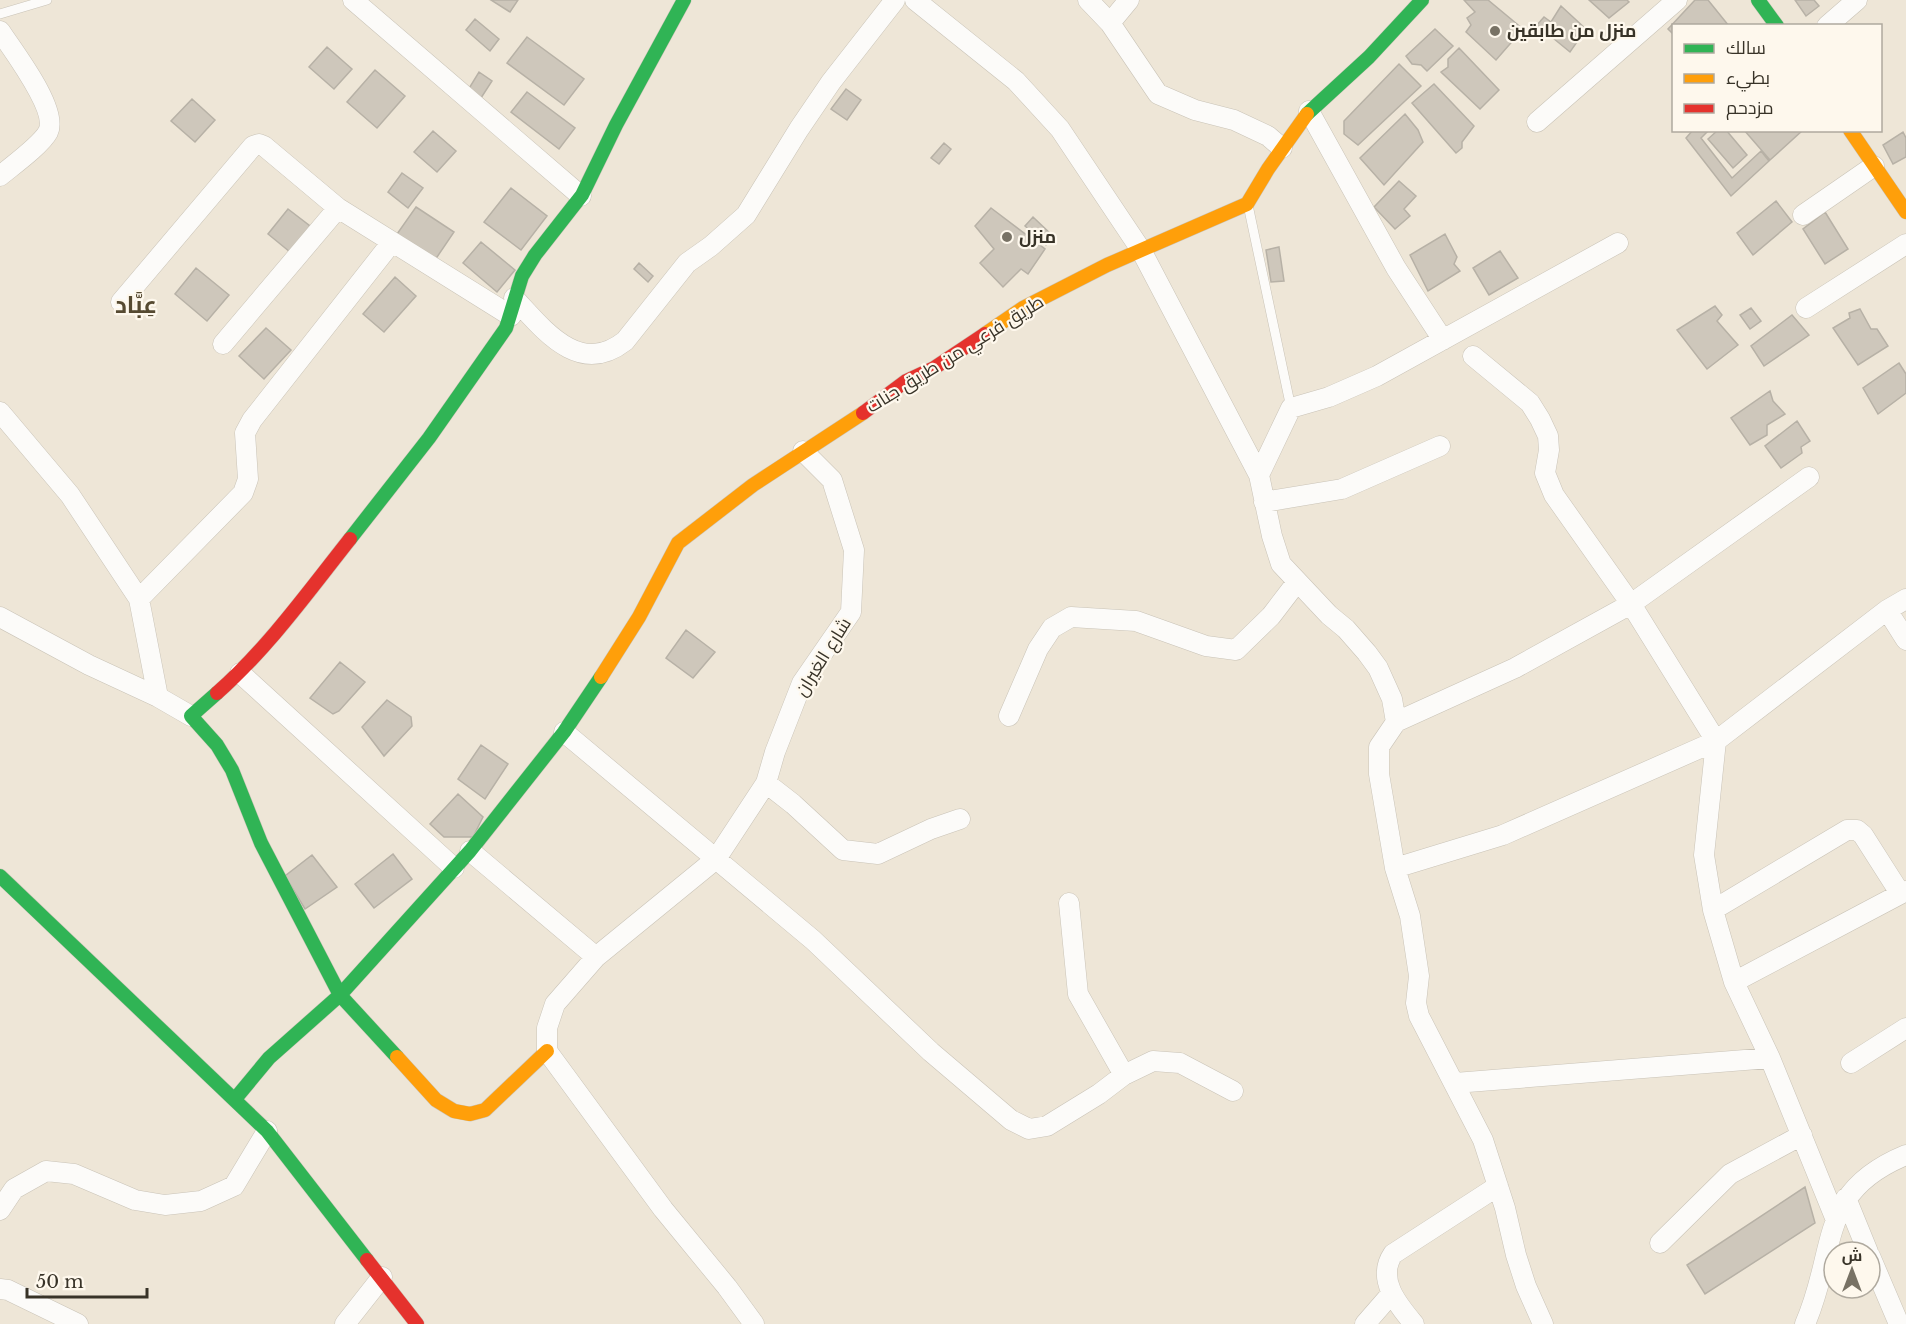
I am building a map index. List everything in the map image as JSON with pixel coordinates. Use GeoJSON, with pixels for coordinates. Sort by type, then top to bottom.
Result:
{"type":"FeatureCollection","features":[{"type":"Feature","properties":{"kind":"street"},"geometry":{"type":"LineString","coordinates":[[191,716],[240,673],[287,619],[429,438],[506,328],[522,277],[531,261],[581,196],[615,126],[684,0]]}},
{"type":"Feature","properties":{"kind":"street"},"geometry":{"type":"LineString","coordinates":[[121,302],[253,146],[259,144],[338,208],[392,242],[512,307],[569,350],[593,353],[609,351],[626,340],[687,263],[711,246],[746,215],[799,129],[895,0]]}},
{"type":"Feature","properties":{"kind":"street"},"geometry":{"type":"LineString","coordinates":[[915,0],[1023,89],[1059,129],[1141,250],[1259,475],[1281,564],[1329,615],[1346,629],[1378,669],[1392,699],[1396,722]]}},
{"type":"Feature","properties":{"kind":"street"},"geometry":{"type":"LineString","coordinates":[[1088,0],[1110,23],[1158,94],[1195,110],[1234,120],[1268,136],[1282,148]]}},
{"type":"Feature","properties":{"kind":"street"},"geometry":{"type":"LineString","coordinates":[[1110,23],[1129,0]]}},
{"type":"Feature","properties":{"kind":"street"},"geometry":{"type":"LineString","coordinates":[[1247,204],[1282,148],[1309,111],[1369,57],[1422,0]]}},
{"type":"Feature","properties":{"kind":"street"},"geometry":{"type":"LineString","coordinates":[[1537,122],[1677,0]]}},
{"type":"Feature","properties":{"kind":"street"},"geometry":{"type":"LineString","coordinates":[[1758,0],[1776,24]]}},
{"type":"Feature","properties":{"kind":"street"},"geometry":{"type":"LineString","coordinates":[[1829,24],[1857,0]]}},
{"type":"Feature","properties":{"kind":"street"},"geometry":{"type":"LineString","coordinates":[[366,4],[581,196]]}},
{"type":"Feature","properties":{"kind":"street"},"geometry":{"type":"LineString","coordinates":[[0,31],[43,97],[51,120],[47,133],[0,176]]}},
{"type":"Feature","properties":{"kind":"street"},"geometry":{"type":"LineString","coordinates":[[1309,111],[1396,268],[1443,340]]}},
{"type":"Feature","properties":{"kind":"street"},"geometry":{"type":"LineString","coordinates":[[1851,132],[1906,212]]}},
{"type":"Feature","properties":{"kind":"street"},"geometry":{"type":"LineString","coordinates":[[1803,215],[1874,166]]}},
{"type":"Feature","properties":{"kind":"street","name":"طريق فرعي من طريق جنات"},"geometry":{"type":"LineString","coordinates":[[235,1099],[269,1058],[340,994],[470,851],[564,732],[639,617],[678,543],[753,485],[860,415],[906,381],[934,368],[1023,308],[1107,265],[1247,204]]}},
{"type":"Feature","properties":{"kind":"street"},"geometry":{"type":"LineString","coordinates":[[223,344],[338,208]]}},
{"type":"Feature","properties":{"kind":"street"},"geometry":{"type":"LineString","coordinates":[[139,599],[243,493],[248,478],[245,433],[252,420],[392,242]]}},
{"type":"Feature","properties":{"kind":"street"},"geometry":{"type":"LineString","coordinates":[[1259,475],[1291,408],[1329,397],[1377,376],[1618,243]]}},
{"type":"Feature","properties":{"kind":"street"},"geometry":{"type":"LineString","coordinates":[[1806,308],[1906,244]]}},
{"type":"Feature","properties":{"kind":"street"},"geometry":{"type":"LineString","coordinates":[[1473,356],[1530,403],[1548,436],[1549,450],[1545,473],[1548,485],[1631,604],[1716,741],[1704,855],[1713,910],[1734,982],[1770,1058],[1836,1220]]}},
{"type":"Feature","properties":{"kind":"street"},"geometry":{"type":"LineString","coordinates":[[0,412],[70,495],[139,599],[158,697]]}},
{"type":"Feature","properties":{"kind":"street"},"geometry":{"type":"LineString","coordinates":[[1264,502],[1342,489],[1440,446]]}},
{"type":"Feature","properties":{"kind":"street","name":"شارع الغيران"},"geometry":{"type":"LineString","coordinates":[[547,1051],[547,1028],[555,1004],[596,957],[716,859],[766,783],[774,752],[802,683],[851,612],[854,550],[832,480],[803,451]]}},
{"type":"Feature","properties":{"kind":"street"},"geometry":{"type":"LineString","coordinates":[[1543,1324],[1526,1286],[1483,1140],[1419,1016],[1416,1003],[1419,976],[1410,915],[1395,868],[1379,774],[1379,747],[1396,722],[1515,668],[1631,604],[1809,477]]}},
{"type":"Feature","properties":{"kind":"street"},"geometry":{"type":"LineString","coordinates":[[1009,716],[1038,649],[1052,628],[1071,617],[1136,621],[1206,646],[1236,650],[1271,616],[1297,582]]}},
{"type":"Feature","properties":{"kind":"street"},"geometry":{"type":"LineString","coordinates":[[1395,868],[1503,835],[1716,741],[1887,610],[1906,599]]}},
{"type":"Feature","properties":{"kind":"street"},"geometry":{"type":"LineString","coordinates":[[1887,610],[1906,640]]}},
{"type":"Feature","properties":{"kind":"street"},"geometry":{"type":"LineString","coordinates":[[0,617],[191,716],[217,746],[232,770],[261,843],[340,994],[436,1100],[456,1113],[471,1115],[485,1110],[547,1051],[663,1209],[754,1324]]}},
{"type":"Feature","properties":{"kind":"street"},"geometry":{"type":"LineString","coordinates":[[240,673],[454,868]]}},
{"type":"Feature","properties":{"kind":"street"},"geometry":{"type":"LineString","coordinates":[[564,732],[813,940],[931,1052],[1011,1120],[1029,1129],[1047,1126],[1099,1094],[1124,1075],[1153,1061],[1180,1063],[1233,1091]]}},
{"type":"Feature","properties":{"kind":"street"},"geometry":{"type":"LineString","coordinates":[[766,783],[793,804],[843,850],[878,854],[931,829],[960,819]]}},
{"type":"Feature","properties":{"kind":"street"},"geometry":{"type":"LineString","coordinates":[[1713,910],[1847,830],[1857,830],[1863,835],[1903,892],[1734,982]]}},
{"type":"Feature","properties":{"kind":"street"},"geometry":{"type":"LineString","coordinates":[[470,851],[596,957]]}},
{"type":"Feature","properties":{"kind":"street"},"geometry":{"type":"LineString","coordinates":[[0,876],[267,1131],[417,1324]]}},
{"type":"Feature","properties":{"kind":"street"},"geometry":{"type":"LineString","coordinates":[[1068,903],[1078,993],[1124,1075]]}},
{"type":"Feature","properties":{"kind":"street"},"geometry":{"type":"LineString","coordinates":[[1851,1063],[1906,1028]]}},
{"type":"Feature","properties":{"kind":"street"},"geometry":{"type":"LineString","coordinates":[[1455,1083],[1770,1058]]}},
{"type":"Feature","properties":{"kind":"street"},"geometry":{"type":"LineString","coordinates":[[0,1210],[14,1189],[46,1171],[74,1174],[135,1200],[165,1205],[201,1201],[234,1186],[267,1131]]}},
{"type":"Feature","properties":{"kind":"street"},"geometry":{"type":"LineString","coordinates":[[1660,1244],[1730,1174],[1802,1136]]}},
{"type":"Feature","properties":{"kind":"street"},"geometry":{"type":"LineString","coordinates":[[1805,1324],[1814,1303],[1836,1220],[1846,1198],[1856,1186],[1877,1169],[1906,1155]]}},
{"type":"Feature","properties":{"kind":"street"},"geometry":{"type":"LineString","coordinates":[[1414,1324],[1392,1293],[1388,1282],[1388,1262],[1393,1254],[1498,1186]]}},
{"type":"Feature","properties":{"kind":"street"},"geometry":{"type":"LineString","coordinates":[[1846,1198],[1863,1240]]}},
{"type":"Feature","properties":{"kind":"street"},"geometry":{"type":"LineString","coordinates":[[345,1324],[382,1277]]}},
{"type":"Feature","properties":{"kind":"street"},"geometry":{"type":"LineString","coordinates":[[1882,1284],[1899,1324]]}},
{"type":"Feature","properties":{"kind":"street"},"geometry":{"type":"LineString","coordinates":[[0,1289],[8,1290],[78,1324]]}},
{"type":"Feature","properties":{"kind":"street"},"geometry":{"type":"LineString","coordinates":[[1365,1324],[1392,1293]]}},
{"type":"Feature","properties":{"kind":"lane"},"geometry":{"type":"LineString","coordinates":[[0,14],[47,0]]}},
{"type":"Feature","properties":{"kind":"lane"},"geometry":{"type":"LineString","coordinates":[[1247,204],[1291,408]]}},
{"type":"Feature","properties":{"kind":"building"},"geometry":{"type":"Polygon","coordinates":[[[491,0],[518,0],[510,12],[491,0]]]}},
{"type":"Feature","properties":{"kind":"building","name":"منزل من طابقين"},"geometry":{"type":"Polygon","coordinates":[[[1464,0],[1488,0],[1523,29],[1496,60],[1466,32],[1471,25],[1467,18],[1475,12],[1464,0]]]}},
{"type":"Feature","properties":{"kind":"building"},"geometry":{"type":"Polygon","coordinates":[[[1589,0],[1627,0],[1629,2],[1609,18],[1589,0]]]}},
{"type":"Feature","properties":{"kind":"building"},"geometry":{"type":"Polygon","coordinates":[[[1695,0],[1708,0],[1727,24],[1673,24],[1695,0]]]}},
{"type":"Feature","properties":{"kind":"building"},"geometry":{"type":"Polygon","coordinates":[[[1795,0],[1814,0],[1819,6],[1806,16],[1795,0]]]}},
{"type":"Feature","properties":{"kind":"building"},"geometry":{"type":"Polygon","coordinates":[[[1561,6],[1586,29],[1570,52],[1537,25],[1544,17],[1551,22],[1561,6]]]}},
{"type":"Feature","properties":{"kind":"building"},"geometry":{"type":"Polygon","coordinates":[[[475,19],[499,39],[490,51],[466,30],[475,19]]]}},
{"type":"Feature","properties":{"kind":"building"},"geometry":{"type":"Polygon","coordinates":[[[1435,29],[1453,46],[1427,71],[1421,65],[1412,64],[1406,56],[1435,29]]]}},
{"type":"Feature","properties":{"kind":"building"},"geometry":{"type":"Polygon","coordinates":[[[527,37],[584,79],[564,105],[507,63],[527,37]]]}},
{"type":"Feature","properties":{"kind":"building"},"geometry":{"type":"Polygon","coordinates":[[[327,47],[352,69],[334,89],[309,67],[327,47]]]}},
{"type":"Feature","properties":{"kind":"building"},"geometry":{"type":"Polygon","coordinates":[[[1459,48],[1499,90],[1480,109],[1441,72],[1448,67],[1448,59],[1459,48]]]}},
{"type":"Feature","properties":{"kind":"building"},"geometry":{"type":"Polygon","coordinates":[[[1399,64],[1421,86],[1358,145],[1344,134],[1344,121],[1399,64]]]}},
{"type":"Feature","properties":{"kind":"building"},"geometry":{"type":"Polygon","coordinates":[[[375,70],[405,96],[377,128],[347,102],[375,70]]]}},
{"type":"Feature","properties":{"kind":"building"},"geometry":{"type":"Polygon","coordinates":[[[479,72],[492,81],[481,98],[468,90],[479,72]]]}},
{"type":"Feature","properties":{"kind":"building"},"geometry":{"type":"Polygon","coordinates":[[[1434,84],[1474,126],[1462,142],[1462,148],[1456,153],[1412,103],[1434,84]]]}},
{"type":"Feature","properties":{"kind":"building"},"geometry":{"type":"Polygon","coordinates":[[[846,89],[861,100],[847,120],[831,109],[846,89]]]}},
{"type":"Feature","properties":{"kind":"building"},"geometry":{"type":"Polygon","coordinates":[[[527,92],[575,128],[559,149],[511,112],[527,92]]]}},
{"type":"Feature","properties":{"kind":"building"},"geometry":{"type":"Polygon","coordinates":[[[192,99],[215,120],[195,142],[171,121],[192,99]]]}},
{"type":"Feature","properties":{"kind":"building"},"geometry":{"type":"Polygon","coordinates":[[[1405,114],[1418,130],[1423,142],[1384,185],[1360,158],[1405,114]]]}},
{"type":"Feature","properties":{"kind":"building"},"geometry":{"type":"Polygon","coordinates":[[[433,131],[456,151],[437,172],[414,152],[433,131]]]}},
{"type":"Feature","properties":{"kind":"building"},"geometry":{"type":"Polygon","coordinates":[[[1691,132],[1707,132],[1701,138],[1732,178],[1761,151],[1769,161],[1731,196],[1686,138],[1691,132]]]}},
{"type":"Feature","properties":{"kind":"building"},"geometry":{"type":"Polygon","coordinates":[[[1716,132],[1728,132],[1747,155],[1733,168],[1708,139],[1716,132]]]}},
{"type":"Feature","properties":{"kind":"building"},"geometry":{"type":"Polygon","coordinates":[[[1746,132],[1801,132],[1770,160],[1746,132]]]}},
{"type":"Feature","properties":{"kind":"building"},"geometry":{"type":"Polygon","coordinates":[[[1903,132],[1906,138],[1906,157],[1893,164],[1883,145],[1903,132]]]}},
{"type":"Feature","properties":{"kind":"building"},"geometry":{"type":"Polygon","coordinates":[[[944,143],[951,149],[939,164],[931,158],[944,143]]]}},
{"type":"Feature","properties":{"kind":"building"},"geometry":{"type":"Polygon","coordinates":[[[402,173],[423,188],[408,208],[388,192],[402,173]]]}},
{"type":"Feature","properties":{"kind":"building"},"geometry":{"type":"Polygon","coordinates":[[[1399,181],[1416,196],[1404,209],[1410,216],[1395,229],[1374,207],[1399,181]]]}},
{"type":"Feature","properties":{"kind":"building"},"geometry":{"type":"Polygon","coordinates":[[[511,188],[547,216],[521,250],[484,222],[511,188]]]}},
{"type":"Feature","properties":{"kind":"building"},"geometry":{"type":"Polygon","coordinates":[[[1776,201],[1792,222],[1753,255],[1737,233],[1776,201]]]}},
{"type":"Feature","properties":{"kind":"building"},"geometry":{"type":"Polygon","coordinates":[[[416,207],[454,232],[435,260],[397,234],[416,207]]]}},
{"type":"Feature","properties":{"kind":"building","name":"منزل"},"geometry":{"type":"Polygon","coordinates":[[[991,208],[1045,249],[1028,274],[1021,269],[1003,287],[980,263],[994,249],[975,226],[991,208]]]}},
{"type":"Feature","properties":{"kind":"building"},"geometry":{"type":"Polygon","coordinates":[[[288,209],[310,226],[290,252],[268,234],[288,209]]]}},
{"type":"Feature","properties":{"kind":"building"},"geometry":{"type":"Polygon","coordinates":[[[1825,212],[1848,249],[1825,264],[1803,229],[1825,212]]]}},
{"type":"Feature","properties":{"kind":"building"},"geometry":{"type":"Polygon","coordinates":[[[1033,217],[1054,237],[1046,245],[1025,226],[1033,217]]]}},
{"type":"Feature","properties":{"kind":"building"},"geometry":{"type":"Polygon","coordinates":[[[1445,234],[1457,257],[1454,264],[1460,271],[1428,291],[1410,255],[1445,234]]]}},
{"type":"Feature","properties":{"kind":"building"},"geometry":{"type":"Polygon","coordinates":[[[481,242],[515,270],[497,292],[463,263],[481,242]]]}},
{"type":"Feature","properties":{"kind":"building"},"geometry":{"type":"Polygon","coordinates":[[[1279,247],[1284,281],[1271,282],[1266,250],[1279,247]]]}},
{"type":"Feature","properties":{"kind":"building"},"geometry":{"type":"Polygon","coordinates":[[[1500,251],[1518,278],[1489,295],[1473,268],[1500,251]]]}},
{"type":"Feature","properties":{"kind":"building"},"geometry":{"type":"Polygon","coordinates":[[[639,263],[653,276],[648,282],[634,269],[639,263]]]}},
{"type":"Feature","properties":{"kind":"building"},"geometry":{"type":"Polygon","coordinates":[[[196,268],[229,295],[207,321],[175,294],[196,268]]]}},
{"type":"Feature","properties":{"kind":"building"},"geometry":{"type":"Polygon","coordinates":[[[395,277],[416,296],[384,332],[363,314],[395,277]]]}},
{"type":"Feature","properties":{"kind":"building"},"geometry":{"type":"Polygon","coordinates":[[[1715,306],[1722,315],[1717,321],[1738,345],[1707,369],[1677,330],[1715,306]]]}},
{"type":"Feature","properties":{"kind":"building"},"geometry":{"type":"Polygon","coordinates":[[[1751,308],[1761,321],[1750,329],[1740,315],[1751,308]]]}},
{"type":"Feature","properties":{"kind":"building"},"geometry":{"type":"Polygon","coordinates":[[[1860,309],[1871,329],[1877,329],[1888,346],[1858,365],[1833,328],[1850,318],[1849,313],[1860,309]]]}},
{"type":"Feature","properties":{"kind":"building"},"geometry":{"type":"Polygon","coordinates":[[[1792,315],[1809,335],[1764,366],[1751,346],[1792,315]]]}},
{"type":"Feature","properties":{"kind":"building"},"geometry":{"type":"Polygon","coordinates":[[[266,328],[291,350],[264,379],[239,356],[266,328]]]}},
{"type":"Feature","properties":{"kind":"building"},"geometry":{"type":"Polygon","coordinates":[[[1899,363],[1906,374],[1906,393],[1878,414],[1863,388],[1899,363]]]}},
{"type":"Feature","properties":{"kind":"building"},"geometry":{"type":"Polygon","coordinates":[[[1770,391],[1773,401],[1785,414],[1767,425],[1767,435],[1750,445],[1731,418],[1770,391]]]}},
{"type":"Feature","properties":{"kind":"building"},"geometry":{"type":"Polygon","coordinates":[[[1797,421],[1810,441],[1801,447],[1802,453],[1781,468],[1765,446],[1797,421]]]}},
{"type":"Feature","properties":{"kind":"building"},"geometry":{"type":"Polygon","coordinates":[[[686,630],[715,652],[693,678],[666,658],[686,630]]]}},
{"type":"Feature","properties":{"kind":"building"},"geometry":{"type":"Polygon","coordinates":[[[340,662],[365,682],[339,711],[333,714],[310,698],[340,662]]]}},
{"type":"Feature","properties":{"kind":"building"},"geometry":{"type":"Polygon","coordinates":[[[387,700],[411,717],[412,726],[384,756],[362,727],[387,700]]]}},
{"type":"Feature","properties":{"kind":"building"},"geometry":{"type":"Polygon","coordinates":[[[481,745],[508,764],[485,799],[458,779],[481,745]]]}},
{"type":"Feature","properties":{"kind":"building"},"geometry":{"type":"Polygon","coordinates":[[[458,794],[483,817],[473,837],[444,837],[430,824],[458,794]]]}},
{"type":"Feature","properties":{"kind":"building"},"geometry":{"type":"Polygon","coordinates":[[[393,854],[412,879],[374,908],[355,884],[393,854]]]}},
{"type":"Feature","properties":{"kind":"building"},"geometry":{"type":"Polygon","coordinates":[[[312,855],[337,887],[305,909],[285,876],[312,855]]]}},
{"type":"Feature","properties":{"kind":"building"},"geometry":{"type":"Polygon","coordinates":[[[1805,1187],[1815,1223],[1705,1294],[1687,1265],[1805,1187]]]}},
{"type":"Feature","properties":{"kind":"traffic: fast"},"geometry":{"type":"LineString","coordinates":[[350,539],[429,438],[506,328],[522,276],[535,255],[582,195],[616,125],[684,0]]}},
{"type":"Feature","properties":{"kind":"traffic: fast"},"geometry":{"type":"LineString","coordinates":[[1307,114],[1369,57],[1422,0]]}},
{"type":"Feature","properties":{"kind":"traffic: fast"},"geometry":{"type":"LineString","coordinates":[[1758,0],[1776,24]]}},
{"type":"Feature","properties":{"kind":"traffic: fast"},"geometry":{"type":"LineString","coordinates":[[235,1099],[269,1058],[340,995],[470,851],[564,732],[601,677]]}},
{"type":"Feature","properties":{"kind":"traffic: fast"},"geometry":{"type":"LineString","coordinates":[[217,693],[191,716],[217,745],[232,770],[261,843],[340,995],[397,1057]]}},
{"type":"Feature","properties":{"kind":"traffic: fast"},"geometry":{"type":"LineString","coordinates":[[0,876],[267,1131],[367,1260]]}},
{"type":"Feature","properties":{"kind":"traffic: slow"},"geometry":{"type":"LineString","coordinates":[[985,334],[1023,308],[1107,265],[1247,204],[1268,169],[1307,114]]}},
{"type":"Feature","properties":{"kind":"traffic: slow"},"geometry":{"type":"LineString","coordinates":[[1851,132],[1906,212]]}},
{"type":"Feature","properties":{"kind":"traffic: slow"},"geometry":{"type":"LineString","coordinates":[[601,677],[639,617],[678,543],[753,485],[863,413]]}},
{"type":"Feature","properties":{"kind":"traffic: slow"},"geometry":{"type":"LineString","coordinates":[[397,1057],[436,1100],[454,1111],[470,1114],[485,1110],[547,1051]]}},
{"type":"Feature","properties":{"kind":"traffic: jam"},"geometry":{"type":"LineString","coordinates":[[863,413],[906,381],[934,368],[985,334]]}},
{"type":"Feature","properties":{"kind":"traffic: jam"},"geometry":{"type":"LineString","coordinates":[[217,693],[236,676],[270,638],[350,539]]}},
{"type":"Feature","properties":{"kind":"traffic: jam"},"geometry":{"type":"LineString","coordinates":[[367,1260],[417,1324]]}},
{"type":"Feature","properties":{"kind":"place","name":"منزل من طابقين"},"geometry":{"type":"Point","coordinates":[1495,31]}},
{"type":"Feature","properties":{"kind":"place","name":"منزل"},"geometry":{"type":"Point","coordinates":[1007,237]}},
{"type":"Feature","properties":{"kind":"district","name":"عِبَّاد"},"geometry":{"type":"Point","coordinates":[136,304]}}]}
